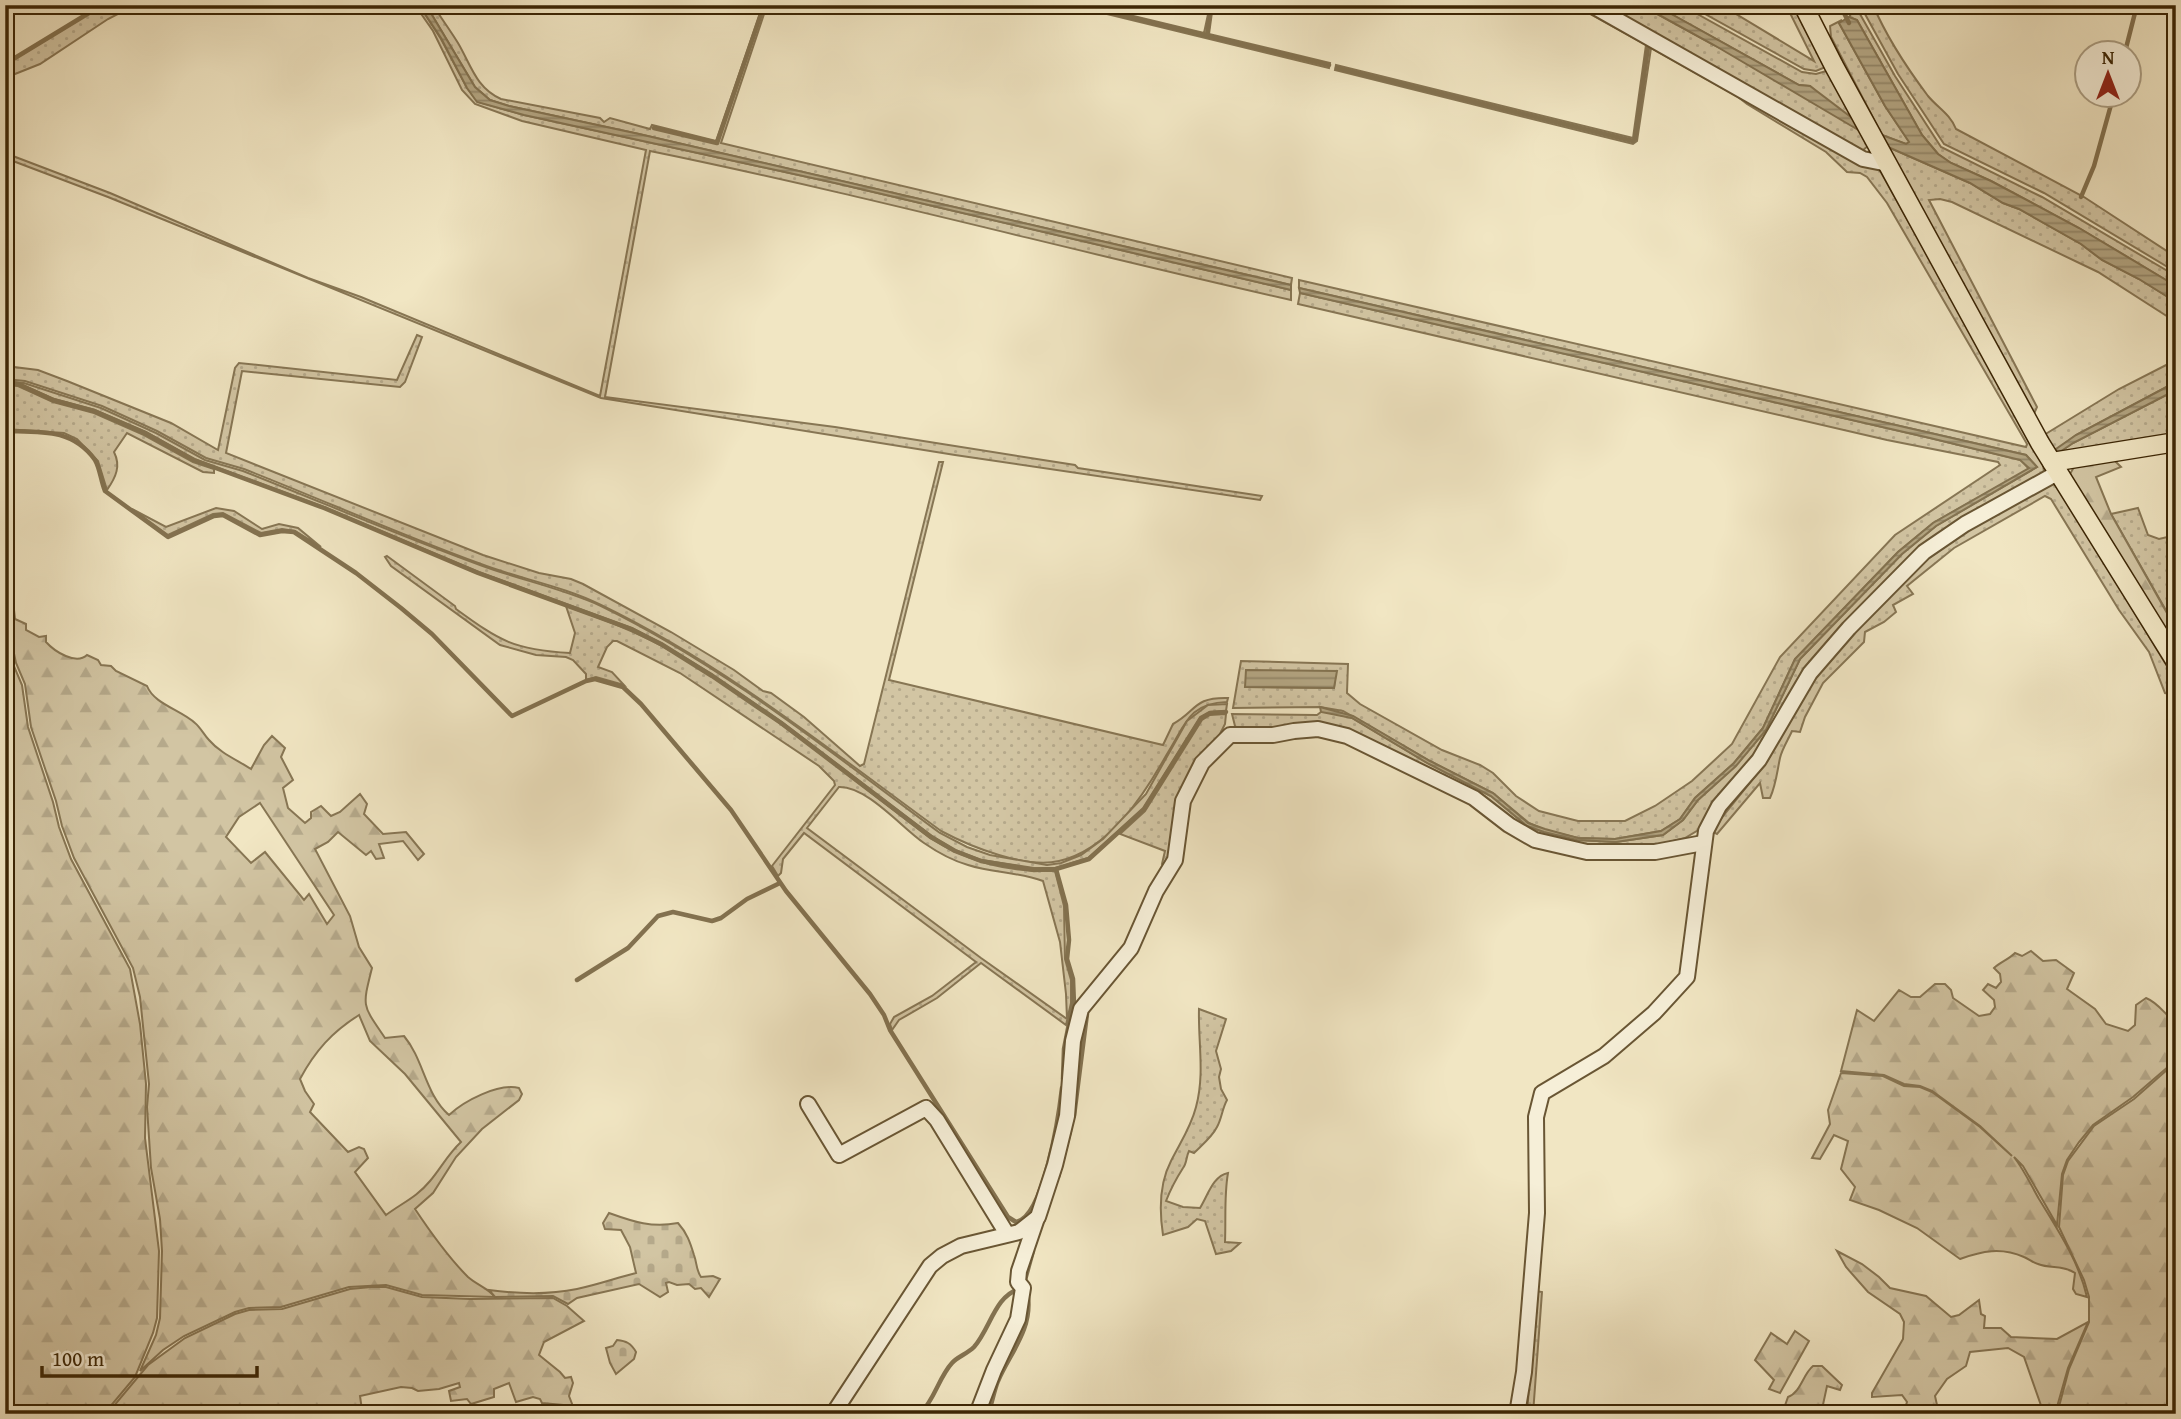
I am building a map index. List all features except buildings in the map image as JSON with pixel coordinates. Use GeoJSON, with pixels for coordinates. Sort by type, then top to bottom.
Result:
{"type":"FeatureCollection","features":[{"type":"Feature","properties":{"kind":"main road"},"geometry":{"type":"LineString","coordinates":[[1803,5],[2040,443],[2176,662]]}},
{"type":"Feature","properties":{"kind":"main road"},"geometry":{"type":"LineString","coordinates":[[2054,465],[2176,442]]}},
{"type":"Feature","properties":{"kind":"street"},"geometry":{"type":"LineString","coordinates":[[1591,5],[1863,159],[1884,156]]}},
{"type":"Feature","properties":{"kind":"street"},"geometry":{"type":"LineString","coordinates":[[1517,1414],[1524,1372],[1536,1213],[1536,1116],[1542,1093],[1604,1056],[1654,1013],[1687,977],[1706,831],[1719,806],[1759,760],[1810,673],[1849,628],[1924,552],[2054,465]]}},
{"type":"Feature","properties":{"kind":"street"},"geometry":{"type":"LineString","coordinates":[[977,1414],[1018,1319],[1023,1288],[1018,1282],[1018,1271],[1055,1165],[1067,1116],[1073,1041],[1081,1009],[1130,948],[1156,891],[1175,860],[1184,801],[1202,763],[1230,735],[1273,735],[1318,729],[1348,736],[1474,797],[1509,825],[1535,840],[1587,852],[1655,852],[1703,843]]}},
{"type":"Feature","properties":{"kind":"street"},"geometry":{"type":"LineString","coordinates":[[808,1104],[839,1155],[926,1108],[937,1120],[1007,1234]]}},
{"type":"Feature","properties":{"kind":"street"},"geometry":{"type":"LineString","coordinates":[[833,1414],[930,1266],[942,1255],[961,1246],[1019,1232],[1038,1217]]}},
{"type":"Feature","properties":{"kind":"green space"},"geometry":{"type":"Polygon","coordinates":[[[103,5],[135,5],[108,19],[40,64],[5,78],[5,65],[103,5]]]}},
{"type":"Feature","properties":{"kind":"green space"},"geometry":{"type":"Polygon","coordinates":[[[415,5],[419,5],[467,88],[478,102],[524,115],[835,183],[1291,290],[1291,300],[811,186],[650,151],[605,397],[835,427],[1262,496],[1260,500],[955,455],[601,398],[108,197],[5,158],[5,153],[110,193],[308,278],[361,297],[600,396],[646,150],[522,121],[475,104],[462,90],[433,31],[415,5]]]}},
{"type":"Feature","properties":{"kind":"green space"},"geometry":{"type":"Polygon","coordinates":[[[426,5],[433,5],[480,82],[501,99],[600,118],[604,122],[610,118],[650,129],[652,125],[716,141],[763,5],[767,5],[721,143],[1292,278],[1291,285],[490,100],[475,87],[426,5]]]}},
{"type":"Feature","properties":{"kind":"green space"},"geometry":{"type":"Polygon","coordinates":[[[1070,5],[1088,5],[1204,33],[1210,5],[1213,5],[1209,34],[1330,63],[1329,68],[1070,5]]]}},
{"type":"Feature","properties":{"kind":"green space"},"geometry":{"type":"Polygon","coordinates":[[[1574,5],[1583,5],[1878,167],[2043,463],[2044,473],[1887,583],[1700,829],[1685,838],[1669,842],[1603,849],[1536,837],[1338,727],[1314,724],[1274,730],[1238,729],[1232,714],[1317,715],[1328,712],[1352,718],[1429,764],[1491,796],[1527,826],[1544,832],[1577,840],[1616,842],[1663,835],[1683,820],[1698,800],[1735,766],[1766,730],[1800,659],[1902,554],[1936,526],[2037,467],[2026,455],[1299,288],[1299,280],[2026,447],[2027,444],[1887,203],[1867,177],[1860,173],[1847,172],[1826,152],[1738,97],[1651,48],[1637,141],[1633,144],[1335,70],[1336,65],[1633,138],[1646,45],[1574,5]]]}},
{"type":"Feature","properties":{"kind":"green space"},"geometry":{"type":"Polygon","coordinates":[[[1599,5],[1641,5],[1714,45],[1821,96],[1810,86],[1799,85],[1655,5],[1681,5],[1802,72],[1816,74],[1830,70],[1869,145],[1862,151],[1599,5]]]}},
{"type":"Feature","properties":{"kind":"green space"},"geometry":{"type":"Polygon","coordinates":[[[1689,5],[1721,5],[1814,61],[1786,5],[1796,5],[1828,66],[1816,71],[1804,69],[1689,5]]]}},
{"type":"Feature","properties":{"kind":"green space"},"geometry":{"type":"Polygon","coordinates":[[[1860,5],[1873,5],[1905,64],[1956,129],[2084,197],[2176,257],[2176,272],[2044,193],[1944,144],[1898,74],[1860,5]]]}},
{"type":"Feature","properties":{"kind":"green space"},"geometry":{"type":"Polygon","coordinates":[[[1856,7],[1895,76],[1941,147],[2042,197],[2176,276],[2176,286],[2079,228],[1938,154],[1922,135],[1857,20],[1849,17],[1856,7]]]}},
{"type":"Feature","properties":{"kind":"green space"},"geometry":{"type":"Polygon","coordinates":[[[1842,20],[1839,23],[1885,106],[1910,143],[1882,135],[1831,37],[1830,26],[1842,20]]]}},
{"type":"Feature","properties":{"kind":"green space"},"geometry":{"type":"Polygon","coordinates":[[[1888,147],[1970,183],[2139,279],[2176,302],[2176,322],[2098,272],[1952,202],[1929,200],[2037,407],[2033,416],[1888,147]]]}},
{"type":"Feature","properties":{"kind":"green space"},"geometry":{"type":"Polygon","coordinates":[[[1300,293],[1930,438],[2021,460],[2029,469],[1933,523],[1898,552],[1795,659],[1763,728],[1734,763],[1695,798],[1680,819],[1661,831],[1615,839],[1578,838],[1529,823],[1493,793],[1430,761],[1343,711],[1320,707],[1233,708],[1241,661],[1348,664],[1347,693],[1360,704],[1442,750],[1480,765],[1493,773],[1516,796],[1539,811],[1578,821],[1625,821],[1655,806],[1692,781],[1732,744],[1780,657],[1895,535],[2000,465],[1998,462],[1887,440],[1298,304],[1300,293]],[[1336,671],[1245,687],[1334,688],[1336,671]]]}},
{"type":"Feature","properties":{"kind":"green space"},"geometry":{"type":"Polygon","coordinates":[[[417,335],[422,337],[405,382],[400,387],[242,371],[226,453],[483,555],[583,584],[671,632],[763,691],[771,693],[804,717],[860,766],[864,764],[939,462],[943,462],[889,680],[1163,745],[1173,724],[1196,706],[1217,698],[1228,698],[1227,702],[1204,707],[1189,718],[1136,803],[1109,833],[1094,845],[1077,855],[1046,863],[999,855],[941,831],[734,682],[691,654],[601,605],[481,564],[244,469],[206,458],[157,431],[102,406],[25,381],[5,379],[5,366],[38,370],[171,423],[218,450],[235,368],[239,363],[397,380],[417,335]]]}},
{"type":"Feature","properties":{"kind":"green space"},"geometry":{"type":"Polygon","coordinates":[[[2176,360],[2176,382],[2076,435],[2056,450],[2058,453],[2176,390],[2176,439],[2059,458],[2044,435],[2119,389],[2176,360]]]}},
{"type":"Feature","properties":{"kind":"green space"},"geometry":{"type":"Polygon","coordinates":[[[5,381],[24,383],[101,408],[156,433],[205,460],[243,471],[480,565],[601,606],[690,655],[733,683],[817,741],[940,833],[990,855],[1047,865],[1081,855],[1103,839],[1146,794],[1187,721],[1208,705],[1227,704],[1226,711],[1210,712],[1200,718],[1143,809],[1088,858],[1056,868],[1034,868],[981,860],[955,850],[932,836],[782,722],[712,674],[632,628],[479,572],[324,507],[194,459],[146,432],[95,410],[54,399],[18,383],[5,381]]]}},
{"type":"Feature","properties":{"kind":"green space"},"geometry":{"type":"Polygon","coordinates":[[[5,385],[18,386],[53,402],[94,413],[144,435],[193,462],[214,469],[214,473],[203,472],[127,433],[114,452],[116,471],[107,490],[98,461],[77,439],[64,433],[5,429],[5,385]]]}},
{"type":"Feature","properties":{"kind":"green space"},"geometry":{"type":"Polygon","coordinates":[[[2114,460],[2121,467],[2096,477],[2111,514],[2176,629],[2176,652],[2073,484],[2070,474],[2074,467],[2114,460]]]}},
{"type":"Feature","properties":{"kind":"green space"},"geometry":{"type":"Polygon","coordinates":[[[2048,483],[2057,485],[2176,681],[2176,702],[2171,694],[2165,693],[2149,652],[2119,610],[2051,499],[2045,496],[1954,548],[1907,586],[1913,594],[1893,605],[1896,612],[1884,622],[1865,632],[1864,642],[1823,683],[1800,732],[1792,731],[1784,748],[1770,798],[1763,798],[1760,783],[1717,834],[1711,831],[1768,760],[1806,690],[1831,656],[1919,565],[1961,535],[2048,483]]]}},
{"type":"Feature","properties":{"kind":"green space"},"geometry":{"type":"Polygon","coordinates":[[[216,508],[234,511],[262,529],[279,524],[298,528],[321,547],[295,531],[282,529],[261,533],[223,513],[213,514],[168,535],[132,509],[166,527],[216,508]]]}},
{"type":"Feature","properties":{"kind":"green space"},"geometry":{"type":"Polygon","coordinates":[[[2138,508],[2148,535],[2159,539],[2176,535],[2176,628],[2111,514],[2138,508]]]}},
{"type":"Feature","properties":{"kind":"green space"},"geometry":{"type":"Polygon","coordinates":[[[385,557],[485,629],[521,646],[570,653],[575,633],[566,606],[637,634],[696,666],[730,689],[945,847],[975,860],[1005,868],[1055,871],[1064,906],[1065,959],[1071,980],[1071,1003],[1066,1025],[981,963],[937,998],[899,1020],[892,1030],[890,1024],[894,1017],[932,996],[976,962],[804,833],[783,859],[778,876],[772,866],[835,785],[819,766],[680,673],[617,641],[607,647],[598,667],[612,672],[624,685],[596,677],[586,680],[586,674],[573,660],[566,657],[536,655],[500,645],[391,566],[385,557]],[[839,787],[807,828],[1067,1019],[1060,942],[1043,881],[977,868],[951,859],[924,843],[872,800],[850,789],[839,787]]]}},
{"type":"Feature","properties":{"kind":"green space"},"geometry":{"type":"Polygon","coordinates":[[[5,610],[14,610],[15,619],[26,624],[26,630],[39,637],[46,636],[46,642],[60,653],[77,659],[87,655],[98,660],[101,665],[111,666],[147,686],[155,698],[195,723],[218,749],[251,769],[272,736],[285,748],[281,757],[293,780],[283,788],[288,808],[305,823],[311,818],[311,812],[321,806],[331,816],[340,812],[360,794],[367,804],[364,814],[383,834],[406,832],[424,854],[418,860],[403,841],[379,844],[384,858],[376,859],[371,851],[366,855],[338,832],[315,849],[350,916],[359,947],[372,968],[366,999],[368,1011],[385,1038],[404,1036],[411,1045],[441,1107],[449,1115],[472,1099],[501,1088],[519,1088],[522,1094],[519,1100],[482,1129],[456,1157],[433,1193],[415,1209],[461,1270],[495,1297],[422,1295],[386,1285],[349,1287],[281,1307],[249,1308],[235,1312],[184,1336],[163,1350],[140,1371],[156,1335],[160,1318],[162,1251],[160,1219],[151,1168],[147,1107],[149,1084],[140,997],[133,968],[74,858],[62,826],[31,727],[25,684],[16,663],[10,635],[5,629],[5,610]],[[260,803],[239,817],[226,837],[251,863],[265,852],[304,900],[309,894],[327,924],[334,915],[260,803]],[[359,1015],[325,1043],[300,1079],[314,1104],[310,1112],[348,1152],[359,1147],[364,1149],[368,1158],[355,1172],[386,1215],[425,1187],[461,1142],[405,1074],[370,1041],[359,1015]]]}},
{"type":"Feature","properties":{"kind":"green space"},"geometry":{"type":"Polygon","coordinates":[[[5,633],[22,685],[28,727],[59,827],[71,859],[130,969],[140,1024],[146,1084],[145,1138],[159,1251],[157,1318],[135,1377],[104,1414],[5,1414],[5,633]]]}},
{"type":"Feature","properties":{"kind":"green space"},"geometry":{"type":"Polygon","coordinates":[[[1226,714],[1225,724],[1216,742],[1202,758],[1174,850],[1166,866],[1162,864],[1165,851],[1120,834],[1145,811],[1202,720],[1210,715],[1226,714]]]}},
{"type":"Feature","properties":{"kind":"green space"},"geometry":{"type":"Polygon","coordinates":[[[2031,951],[2043,961],[2056,960],[2074,973],[2067,989],[2095,1009],[2106,1024],[2128,1031],[2135,1025],[2136,1005],[2146,998],[2176,1023],[2176,1060],[2133,1097],[2093,1125],[2067,1160],[2062,1174],[2057,1225],[2023,1166],[2014,1157],[2067,1246],[2087,1297],[2076,1294],[2073,1289],[2075,1273],[1999,1251],[1960,1259],[1917,1228],[1850,1200],[1855,1187],[1841,1169],[1848,1141],[1834,1135],[1820,1159],[1812,1158],[1830,1124],[1828,1110],[1841,1073],[1883,1076],[1904,1086],[1920,1087],[1932,1092],[1980,1127],[2012,1156],[1980,1126],[1932,1091],[1920,1086],[1904,1084],[1884,1075],[1841,1071],[1857,1010],[1874,1021],[1899,990],[1911,997],[1920,997],[1935,984],[1945,984],[1951,990],[1953,998],[1979,1016],[1990,1014],[1995,1007],[1994,1000],[1983,990],[1988,984],[1996,988],[2001,982],[2000,974],[1994,968],[2015,953],[2022,956],[2031,951]]]}},
{"type":"Feature","properties":{"kind":"green space"},"geometry":{"type":"Polygon","coordinates":[[[1199,1009],[1226,1019],[1216,1051],[1221,1069],[1221,1089],[1227,1100],[1219,1124],[1212,1134],[1194,1153],[1189,1151],[1166,1201],[1183,1207],[1200,1208],[1218,1178],[1228,1173],[1225,1242],[1240,1243],[1231,1251],[1216,1254],[1205,1221],[1197,1219],[1188,1227],[1163,1235],[1161,1216],[1164,1179],[1191,1121],[1199,1095],[1199,1009]]]}},
{"type":"Feature","properties":{"kind":"green space"},"geometry":{"type":"Polygon","coordinates":[[[2176,1062],[2176,1414],[2057,1414],[2069,1369],[2089,1322],[2089,1297],[2084,1280],[2059,1227],[2063,1175],[2068,1161],[2094,1126],[2134,1099],[2176,1062]]]}},
{"type":"Feature","properties":{"kind":"green space"},"geometry":{"type":"Polygon","coordinates":[[[609,1213],[643,1223],[678,1223],[690,1242],[701,1277],[713,1276],[720,1279],[709,1297],[701,1288],[669,1282],[666,1283],[668,1292],[660,1297],[639,1284],[577,1298],[568,1304],[553,1296],[495,1297],[489,1290],[555,1292],[636,1273],[630,1247],[621,1230],[605,1229],[603,1223],[609,1213]]]}},
{"type":"Feature","properties":{"kind":"green space"},"geometry":{"type":"Polygon","coordinates":[[[1837,1251],[1862,1264],[1890,1288],[1926,1296],[1951,1317],[1959,1315],[1979,1300],[1981,1314],[1985,1316],[1984,1328],[2001,1328],[2011,1337],[2057,1339],[2088,1322],[2068,1368],[2055,1414],[2044,1414],[2024,1357],[2008,1348],[1970,1352],[1966,1366],[1947,1379],[1935,1396],[1939,1414],[1903,1414],[1907,1402],[1902,1395],[1872,1397],[1903,1339],[1904,1322],[1900,1314],[1868,1292],[1846,1267],[1837,1251]]]}},
{"type":"Feature","properties":{"kind":"green space"},"geometry":{"type":"Polygon","coordinates":[[[386,1287],[422,1297],[553,1298],[567,1306],[584,1321],[544,1342],[539,1355],[565,1378],[571,1377],[573,1383],[569,1396],[576,1414],[569,1414],[563,1405],[542,1403],[540,1399],[533,1397],[516,1402],[509,1383],[494,1389],[494,1397],[471,1404],[467,1399],[451,1401],[449,1391],[460,1387],[459,1383],[418,1391],[401,1387],[360,1396],[362,1410],[354,1414],[107,1414],[148,1365],[185,1338],[249,1310],[282,1309],[350,1289],[386,1287]]]}},
{"type":"Feature","properties":{"kind":"green space"},"geometry":{"type":"Polygon","coordinates":[[[1536,1291],[1542,1292],[1533,1414],[1527,1414],[1536,1291]]]}},
{"type":"Feature","properties":{"kind":"green space"},"geometry":{"type":"Polygon","coordinates":[[[1795,1331],[1809,1341],[1780,1393],[1769,1389],[1774,1380],[1755,1360],[1771,1333],[1787,1344],[1795,1331]]]}},
{"type":"Feature","properties":{"kind":"green space"},"geometry":{"type":"Polygon","coordinates":[[[617,1340],[628,1343],[636,1352],[634,1359],[616,1374],[606,1348],[613,1346],[617,1340]]]}},
{"type":"Feature","properties":{"kind":"green space"},"geometry":{"type":"Polygon","coordinates":[[[1813,1366],[1822,1366],[1842,1385],[1840,1390],[1827,1386],[1821,1414],[1782,1414],[1788,1397],[1796,1391],[1813,1366]]]}},
{"type":"Feature","properties":{"kind":"shaded area"},"geometry":{"type":"Polygon","coordinates":[[[419,5],[426,5],[475,87],[490,100],[1291,285],[1291,290],[477,102],[419,5]]]}},
{"type":"Feature","properties":{"kind":"shaded area"},"geometry":{"type":"Polygon","coordinates":[[[1641,5],[1655,5],[1799,85],[1810,86],[1856,121],[1860,131],[1714,45],[1641,5]]]}},
{"type":"Feature","properties":{"kind":"shaded area"},"geometry":{"type":"Polygon","coordinates":[[[1849,17],[1857,20],[1922,135],[1938,154],[2079,228],[2176,286],[2176,302],[2019,209],[2003,203],[1970,183],[1888,147],[1882,135],[1906,144],[1909,142],[1885,106],[1839,23],[1849,17]]]}},
{"type":"Feature","properties":{"kind":"shaded area"},"geometry":{"type":"Polygon","coordinates":[[[1299,288],[2026,455],[2037,467],[1936,526],[1902,554],[1800,659],[1766,730],[1736,766],[1698,800],[1683,820],[1663,835],[1616,842],[1577,840],[1544,832],[1527,826],[1491,796],[1429,764],[1352,718],[1321,712],[1320,707],[1353,716],[1430,761],[1493,793],[1528,823],[1578,838],[1615,839],[1661,831],[1680,819],[1695,798],[1734,763],[1763,728],[1795,659],[1898,552],[1933,523],[2029,468],[2020,460],[1300,293],[1299,288]]]}},
{"type":"Feature","properties":{"kind":"shaded area"},"geometry":{"type":"Polygon","coordinates":[[[2176,382],[2176,390],[2073,443],[2057,454],[2056,449],[2076,435],[2176,382]]]}},
{"type":"Feature","properties":{"kind":"shaded area"},"geometry":{"type":"Polygon","coordinates":[[[1246,670],[1337,671],[1334,688],[1245,687],[1246,670]]]}},
{"type":"Feature","properties":{"kind":"waterway"},"geometry":{"type":"LineString","coordinates":[[5,64],[102,5]]}},
{"type":"Feature","properties":{"kind":"waterway"},"geometry":{"type":"LineString","coordinates":[[654,128],[717,143],[764,5]]}},
{"type":"Feature","properties":{"kind":"waterway"},"geometry":{"type":"LineString","coordinates":[[1079,5],[1329,65]]}},
{"type":"Feature","properties":{"kind":"waterway"},"geometry":{"type":"LineString","coordinates":[[1207,35],[1211,5]]}},
{"type":"Feature","properties":{"kind":"waterway"},"geometry":{"type":"LineString","coordinates":[[1840,5],[1849,23]]}},
{"type":"Feature","properties":{"kind":"waterway"},"geometry":{"type":"LineString","coordinates":[[2129,38],[2137,5]]}},
{"type":"Feature","properties":{"kind":"waterway"},"geometry":{"type":"LineString","coordinates":[[1337,68],[1633,141],[1648,47]]}},
{"type":"Feature","properties":{"kind":"waterway"},"geometry":{"type":"LineString","coordinates":[[2081,197],[2094,166],[2110,108]]}},
{"type":"Feature","properties":{"kind":"waterway"},"geometry":{"type":"LineString","coordinates":[[5,383],[18,384],[53,400],[94,411],[145,433],[194,460],[324,508],[478,573],[631,629],[661,644],[781,723],[931,837],[955,851],[981,861],[1034,870],[1056,869],[1089,859],[1144,809],[1201,718],[1210,713],[1226,712]]}},
{"type":"Feature","properties":{"kind":"waterway"},"geometry":{"type":"LineString","coordinates":[[5,431],[55,434],[76,442],[95,460],[105,491],[168,537],[214,516],[223,515],[260,535],[294,532],[356,573],[432,634],[512,716],[586,681],[595,679],[623,687],[641,704],[731,810],[786,891],[870,994],[1008,1217],[1016,1222],[1026,1216],[1035,1203],[1042,1184],[1054,1141],[1062,1088]]}},
{"type":"Feature","properties":{"kind":"waterway"},"geometry":{"type":"LineString","coordinates":[[1056,869],[1066,905],[1069,940],[1067,959],[1073,979],[1074,1004]]}},
{"type":"Feature","properties":{"kind":"waterway"},"geometry":{"type":"LineString","coordinates":[[577,980],[628,948],[658,916],[673,912],[712,921],[721,918],[747,899],[780,883]]}},
{"type":"Feature","properties":{"kind":"waterway"},"geometry":{"type":"LineString","coordinates":[[1063,1079],[1064,1049],[1073,1003]]}},
{"type":"Feature","properties":{"kind":"waterway"},"geometry":{"type":"LineString","coordinates":[[1074,1116],[1087,1014],[1084,1011]]}},
{"type":"Feature","properties":{"kind":"waterway"},"geometry":{"type":"LineString","coordinates":[[1058,1177],[1070,1131]]}},
{"type":"Feature","properties":{"kind":"waterway"},"geometry":{"type":"LineString","coordinates":[[1025,1280],[1033,1251]]}},
{"type":"Feature","properties":{"kind":"waterway"},"geometry":{"type":"LineString","coordinates":[[920,1414],[954,1361],[974,1347],[1004,1298],[1019,1289]]}},
{"type":"Feature","properties":{"kind":"waterway"},"geometry":{"type":"LineString","coordinates":[[988,1414],[998,1381],[1027,1320],[1028,1297]]}}]}
